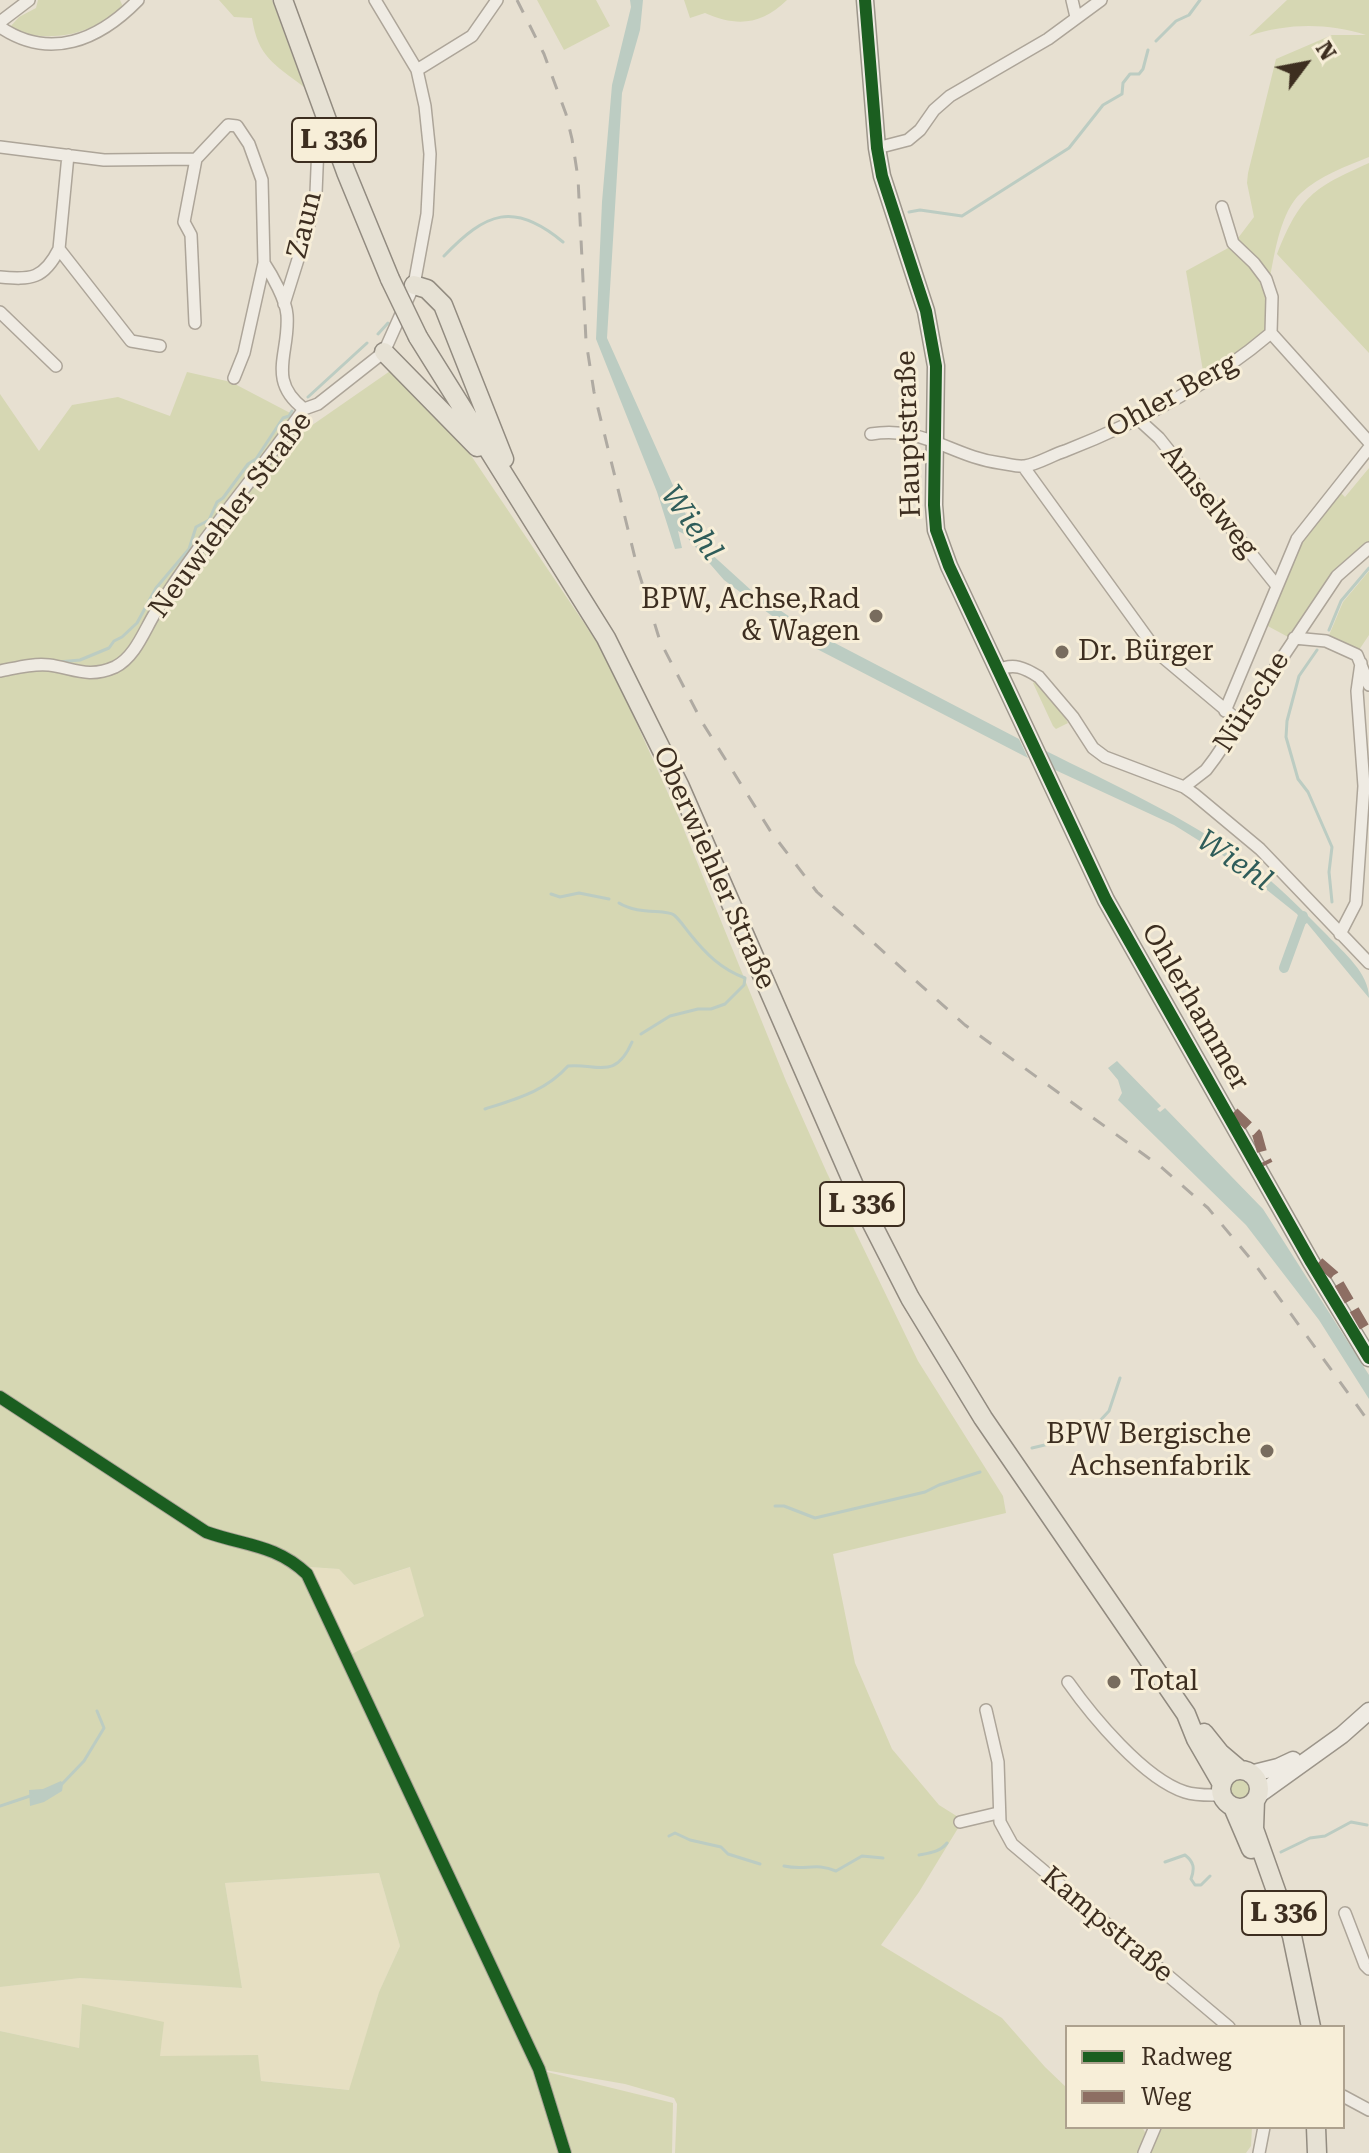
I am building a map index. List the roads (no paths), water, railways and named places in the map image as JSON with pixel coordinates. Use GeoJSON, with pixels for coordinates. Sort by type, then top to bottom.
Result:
{"type":"FeatureCollection","features":[{"type":"Feature","properties":{"kind":"main road","name":"Oberwiehler Straße"},"geometry":{"type":"LineString","coordinates":[[283,0],[346,172],[390,279],[418,337],[606,638],[680,787],[863,1206],[910,1298],[983,1418],[1186,1714],[1220,1753],[1245,1772]]}},
{"type":"Feature","properties":{"kind":"main road","name":"L 336"},"geometry":{"type":"LineString","coordinates":[[414,285],[427,289],[443,305],[501,454],[541,533]]}},
{"type":"Feature","properties":{"kind":"main road","name":"L 336"},"geometry":{"type":"LineString","coordinates":[[384,352],[498,467]]}},
{"type":"Feature","properties":{"kind":"main road","name":"Oberwiehler Straße"},"geometry":{"type":"LineString","coordinates":[[1186,1714],[1226,1795],[1276,1914],[1302,2025]]}},
{"type":"Feature","properties":{"kind":"main road"},"geometry":{"type":"LineString","coordinates":[[1245,1772],[1257,1781],[1256,1798],[1245,1807],[1226,1795],[1229,1774],[1245,1772]]}},
{"type":"Feature","properties":{"kind":"main road","name":"L 336"},"geometry":{"type":"LineString","coordinates":[[1256,1798],[1254,1829],[1292,1936],[1311,2025]]}},
{"type":"Feature","properties":{"kind":"main road"},"geometry":{"type":"LineString","coordinates":[[1316,2129],[1317,2153]]}},
{"type":"Feature","properties":{"kind":"street"},"geometry":{"type":"LineString","coordinates":[[29,0],[0,24],[28,42],[65,44],[115,24],[138,0]]}},
{"type":"Feature","properties":{"kind":"street","name":"Neuwiehler Straße"},"geometry":{"type":"LineString","coordinates":[[0,671],[38,664],[75,672],[94,672],[114,667],[132,652],[176,578],[304,409],[318,404],[384,352],[414,285],[427,214],[430,154],[417,70],[375,0]]}},
{"type":"Feature","properties":{"kind":"street"},"geometry":{"type":"LineString","coordinates":[[417,70],[472,36],[497,0]]}},
{"type":"Feature","properties":{"kind":"street","name":"Hauptstraße"},"geometry":{"type":"LineString","coordinates":[[865,0],[882,176],[926,311],[936,366],[936,530],[997,671]]}},
{"type":"Feature","properties":{"kind":"street"},"geometry":{"type":"LineString","coordinates":[[1072,0],[1076,17]]}},
{"type":"Feature","properties":{"kind":"street"},"geometry":{"type":"LineString","coordinates":[[877,148],[908,140],[950,96],[1048,39],[1101,0]]}},
{"type":"Feature","properties":{"kind":"street","name":"Zaun"},"geometry":{"type":"LineString","coordinates":[[196,159],[228,125],[234,124],[257,162],[262,180],[264,263],[244,353],[234,378]]}},
{"type":"Feature","properties":{"kind":"street","name":"Zaun"},"geometry":{"type":"LineString","coordinates":[[284,304],[316,193],[318,145]]}},
{"type":"Feature","properties":{"kind":"street"},"geometry":{"type":"LineString","coordinates":[[0,147],[104,160],[196,159],[184,222],[191,235],[195,323]]}},
{"type":"Feature","properties":{"kind":"street"},"geometry":{"type":"LineString","coordinates":[[0,277],[32,278],[50,265],[59,249],[68,155]]}},
{"type":"Feature","properties":{"kind":"street"},"geometry":{"type":"LineString","coordinates":[[1222,207],[1233,243],[1266,279],[1272,297],[1271,333],[1369,445],[1297,539],[1225,711]]}},
{"type":"Feature","properties":{"kind":"street"},"geometry":{"type":"LineString","coordinates":[[59,249],[131,341],[160,346]]}},
{"type":"Feature","properties":{"kind":"street","name":"Zaun"},"geometry":{"type":"LineString","coordinates":[[264,263],[274,278],[287,318],[282,374],[289,394],[304,409]]}},
{"type":"Feature","properties":{"kind":"street"},"geometry":{"type":"LineString","coordinates":[[0,312],[56,366]]}},
{"type":"Feature","properties":{"kind":"street","name":"Ohler Berg"},"geometry":{"type":"LineString","coordinates":[[1023,466],[1096,439],[1188,392],[1238,361],[1271,333]]}},
{"type":"Feature","properties":{"kind":"street","name":"Amselweg"},"geometry":{"type":"LineString","coordinates":[[1137,418],[1159,438],[1277,586]]}},
{"type":"Feature","properties":{"kind":"street"},"geometry":{"type":"LineString","coordinates":[[871,434],[919,435],[995,463],[1023,466],[1159,654],[1240,722]]}},
{"type":"Feature","properties":{"kind":"street","name":"Nürsche"},"geometry":{"type":"LineString","coordinates":[[1184,787],[1206,770],[1337,576],[1369,548]]}},
{"type":"Feature","properties":{"kind":"street"},"geometry":{"type":"LineString","coordinates":[[1294,638],[1326,641],[1357,655],[1369,685]]}},
{"type":"Feature","properties":{"kind":"street"},"geometry":{"type":"LineString","coordinates":[[1340,934],[1356,903],[1364,786],[1357,691],[1361,663]]}},
{"type":"Feature","properties":{"kind":"street"},"geometry":{"type":"LineString","coordinates":[[997,671],[1017,666],[1039,677],[1073,717],[1093,748],[1105,757],[1184,787],[1232,823],[1369,963]]}},
{"type":"Feature","properties":{"kind":"street","name":"Ohlerhammer"},"geometry":{"type":"LineString","coordinates":[[997,671],[1106,900],[1369,1358]]}},
{"type":"Feature","properties":{"kind":"street"},"geometry":{"type":"LineString","coordinates":[[0,1397],[206,1532],[270,1549],[293,1561],[307,1574],[539,2069],[565,2153]]}},
{"type":"Feature","properties":{"kind":"street"},"geometry":{"type":"LineString","coordinates":[[1068,1682],[1091,1714],[1127,1752],[1169,1785],[1199,1796],[1226,1795]]}},
{"type":"Feature","properties":{"kind":"street","name":"Kampstraße"},"geometry":{"type":"LineString","coordinates":[[986,1710],[998,1762],[998,1813],[1012,1844],[1227,2025]]}},
{"type":"Feature","properties":{"kind":"street"},"geometry":{"type":"LineString","coordinates":[[1256,1798],[1342,1735],[1369,1711]]}},
{"type":"Feature","properties":{"kind":"street"},"geometry":{"type":"LineString","coordinates":[[1245,1772],[1278,1767],[1324,1747]]}},
{"type":"Feature","properties":{"kind":"street"},"geometry":{"type":"LineString","coordinates":[[960,1822],[998,1813]]}},
{"type":"Feature","properties":{"kind":"street"},"geometry":{"type":"LineString","coordinates":[[1345,1913],[1369,1969]]}},
{"type":"Feature","properties":{"kind":"street"},"geometry":{"type":"LineString","coordinates":[[1345,2097],[1369,2110]]}},
{"type":"Feature","properties":{"kind":"street"},"geometry":{"type":"LineString","coordinates":[[1144,2153],[1154,2129]]}},
{"type":"Feature","properties":{"kind":"street"},"geometry":{"type":"LineString","coordinates":[[1259,2153],[1264,2129]]}},
{"type":"Feature","properties":{"kind":"water"},"geometry":{"type":"Polygon","coordinates":[[[630,0],[643,0],[640,30],[622,93],[607,338],[688,519],[708,551],[752,591],[806,628],[1019,739],[1028,758],[815,648],[724,580],[678,531],[682,548],[675,549],[657,492],[596,339],[602,202],[612,85],[631,7],[630,0]]]}},
{"type":"Feature","properties":{"kind":"water","name":"Wiehl"},"geometry":{"type":"Polygon","coordinates":[[[1044,750],[1173,815],[1246,861],[1288,896],[1348,956],[1365,980],[1369,998],[1307,923],[1304,925],[1297,914],[1227,858],[1174,825],[1053,769],[1044,750]]]}},
{"type":"Feature","properties":{"kind":"water"},"geometry":{"type":"Polygon","coordinates":[[[1117,1061],[1161,1106],[1157,1109],[1160,1112],[1165,1108],[1263,1209],[1369,1375],[1369,1399],[1319,1320],[1246,1225],[1118,1100],[1122,1093],[1118,1080],[1108,1068],[1117,1061]]]}},
{"type":"Feature","properties":{"kind":"water"},"geometry":{"type":"Polygon","coordinates":[[[61,1781],[62,1791],[30,1806],[29,1790],[43,1789],[61,1781]]]}},
{"type":"Feature","properties":{"kind":"waterway"},"geometry":{"type":"LineString","coordinates":[[1156,41],[1176,21],[1189,15],[1200,0]]}},
{"type":"Feature","properties":{"kind":"waterway"},"geometry":{"type":"LineString","coordinates":[[909,212],[920,210],[962,216],[1069,148],[1103,105],[1122,94],[1123,83],[1130,74],[1139,74],[1148,50]]}},
{"type":"Feature","properties":{"kind":"waterway"},"geometry":{"type":"LineString","coordinates":[[444,256],[473,229],[501,217],[530,221],[563,242]]}},
{"type":"Feature","properties":{"kind":"waterway"},"geometry":{"type":"LineString","coordinates":[[378,334],[388,323]]}},
{"type":"Feature","properties":{"kind":"waterway"},"geometry":{"type":"LineString","coordinates":[[308,397],[367,343]]}},
{"type":"Feature","properties":{"kind":"waterway"},"geometry":{"type":"LineString","coordinates":[[58,662],[80,660],[109,648],[137,623],[156,588],[189,549],[196,527],[209,520],[217,502],[248,464],[256,459],[283,418],[292,411]]}},
{"type":"Feature","properties":{"kind":"waterway"},"geometry":{"type":"LineString","coordinates":[[1329,630],[1341,601],[1369,568]]}},
{"type":"Feature","properties":{"kind":"waterway"},"geometry":{"type":"LineString","coordinates":[[1317,650],[1299,676],[1286,737],[1298,779],[1308,792],[1332,847],[1329,872],[1332,902]]}},
{"type":"Feature","properties":{"kind":"waterway"},"geometry":{"type":"LineString","coordinates":[[551,894],[560,897],[579,893],[609,899]]}},
{"type":"Feature","properties":{"kind":"waterway"},"geometry":{"type":"LineString","coordinates":[[619,903],[634,909],[674,915],[714,960],[745,978],[744,985],[725,1004],[670,1016],[641,1034]]}},
{"type":"Feature","properties":{"kind":"waterway"},"geometry":{"type":"LineString","coordinates":[[1284,968],[1303,916]]}},
{"type":"Feature","properties":{"kind":"waterway"},"geometry":{"type":"LineString","coordinates":[[485,1109],[540,1088],[568,1066],[612,1066],[626,1054],[632,1042]]}},
{"type":"Feature","properties":{"kind":"waterway"},"geometry":{"type":"LineString","coordinates":[[1032,1448],[1070,1439],[1085,1425],[1096,1425],[1109,1411],[1120,1378]]}},
{"type":"Feature","properties":{"kind":"waterway"},"geometry":{"type":"LineString","coordinates":[[775,1506],[784,1506],[815,1518],[925,1492],[980,1472]]}},
{"type":"Feature","properties":{"kind":"waterway"},"geometry":{"type":"LineString","coordinates":[[62,1784],[84,1761],[104,1728],[97,1711]]}},
{"type":"Feature","properties":{"kind":"waterway"},"geometry":{"type":"LineString","coordinates":[[0,1806],[33,1795]]}},
{"type":"Feature","properties":{"kind":"waterway"},"geometry":{"type":"LineString","coordinates":[[1281,1852],[1310,1838],[1325,1836],[1351,1822],[1367,1825]]}},
{"type":"Feature","properties":{"kind":"waterway"},"geometry":{"type":"LineString","coordinates":[[669,1836],[675,1833],[721,1847],[728,1854],[760,1864]]}},
{"type":"Feature","properties":{"kind":"waterway"},"geometry":{"type":"LineString","coordinates":[[919,1855],[931,1853],[947,1843]]}},
{"type":"Feature","properties":{"kind":"waterway"},"geometry":{"type":"LineString","coordinates":[[1165,1862],[1185,1855],[1193,1866],[1191,1879],[1195,1885],[1201,1885],[1210,1876]]}},
{"type":"Feature","properties":{"kind":"waterway"},"geometry":{"type":"LineString","coordinates":[[784,1866],[822,1867],[836,1871],[862,1856],[883,1858]]}},
{"type":"Feature","properties":{"kind":"railway"},"geometry":{"type":"LineString","coordinates":[[517,0],[544,54],[572,139],[578,178],[586,341],[594,392],[638,570],[660,641],[702,722],[771,832],[817,892],[965,1025],[1161,1167],[1208,1208],[1254,1263],[1369,1422]]}},
{"type":"Feature","properties":{"kind":"place","name":"BPW, Achse,Rad & Wagen"},"geometry":{"type":"Point","coordinates":[876,616]}},
{"type":"Feature","properties":{"kind":"place","name":"Dr. Bürger"},"geometry":{"type":"Point","coordinates":[1062,652]}},
{"type":"Feature","properties":{"kind":"place","name":"BPW Bergische Achsenfabrik"},"geometry":{"type":"Point","coordinates":[1267,1451]}},
{"type":"Feature","properties":{"kind":"place","name":"Total"},"geometry":{"type":"Point","coordinates":[1114,1682]}}]}
